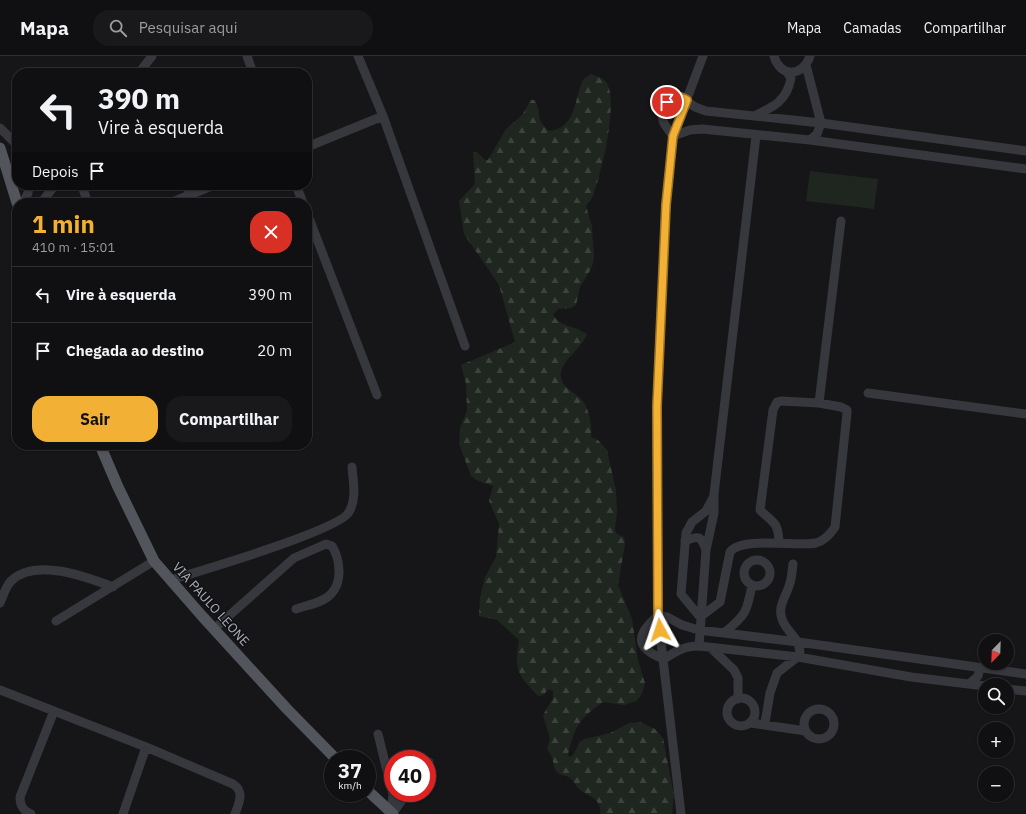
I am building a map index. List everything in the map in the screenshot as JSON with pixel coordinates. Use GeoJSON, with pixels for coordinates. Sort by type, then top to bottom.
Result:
{"type":"FeatureCollection","features":[{"type":"Feature","properties":{"kind":"main road"},"geometry":{"type":"LineString","coordinates":[[0,148],[12,187]]}},
{"type":"Feature","properties":{"kind":"main road","name":"VIA PAULO LEONE"},"geometry":{"type":"LineString","coordinates":[[102,450],[118,487],[154,561],[287,709],[327,750]]}},
{"type":"Feature","properties":{"kind":"main road"},"geometry":{"type":"LineString","coordinates":[[376,799],[392,814]]}},
{"type":"Feature","properties":{"kind":"street"},"geometry":{"type":"LineString","coordinates":[[143,68],[152,56]]}},
{"type":"Feature","properties":{"kind":"street"},"geometry":{"type":"LineString","coordinates":[[247,56],[251,68]]}},
{"type":"Feature","properties":{"kind":"street"},"geometry":{"type":"LineString","coordinates":[[358,56],[383,116],[465,346]]}},
{"type":"Feature","properties":{"kind":"street"},"geometry":{"type":"LineString","coordinates":[[681,814],[658,616],[657,406],[666,205],[673,136],[703,56]]}},
{"type":"Feature","properties":{"kind":"street"},"geometry":{"type":"LineString","coordinates":[[752,117],[772,107],[780,101],[789,90],[791,78],[776,62],[774,56]]}},
{"type":"Feature","properties":{"kind":"street"},"geometry":{"type":"LineString","coordinates":[[787,72],[801,70],[808,60]]}},
{"type":"Feature","properties":{"kind":"street"},"geometry":{"type":"LineString","coordinates":[[808,60],[821,123],[817,134],[810,140]]}},
{"type":"Feature","properties":{"kind":"street"},"geometry":{"type":"LineString","coordinates":[[673,136],[663,122],[663,108],[671,98],[681,96],[695,107],[706,111],[821,123],[1026,150]]}},
{"type":"Feature","properties":{"kind":"street"},"geometry":{"type":"LineString","coordinates":[[719,131],[720,113]]}},
{"type":"Feature","properties":{"kind":"street"},"geometry":{"type":"LineString","coordinates":[[312,145],[383,116]]}},
{"type":"Feature","properties":{"kind":"street"},"geometry":{"type":"LineString","coordinates":[[0,128],[12,140]]}},
{"type":"Feature","properties":{"kind":"street"},"geometry":{"type":"LineString","coordinates":[[673,136],[690,130],[719,131],[756,136],[810,140],[1026,168]]}},
{"type":"Feature","properties":{"kind":"street"},"geometry":{"type":"LineString","coordinates":[[698,646],[706,550],[714,513],[714,494],[756,136]]}},
{"type":"Feature","properties":{"kind":"street"},"geometry":{"type":"LineString","coordinates":[[45,198],[51,190]]}},
{"type":"Feature","properties":{"kind":"street"},"geometry":{"type":"LineString","coordinates":[[194,198],[206,190]]}},
{"type":"Feature","properties":{"kind":"street"},"geometry":{"type":"LineString","coordinates":[[819,404],[841,221]]}},
{"type":"Feature","properties":{"kind":"street"},"geometry":{"type":"LineString","coordinates":[[312,226],[377,395]]}},
{"type":"Feature","properties":{"kind":"street"},"geometry":{"type":"LineString","coordinates":[[868,393],[1026,414]]}},
{"type":"Feature","properties":{"kind":"street"},"geometry":{"type":"LineString","coordinates":[[700,617],[720,602],[730,552],[733,548],[779,542],[816,543],[831,533],[835,527],[847,413],[847,410],[841,407],[781,401],[777,402],[773,410],[760,510],[776,524],[779,542]]}},
{"type":"Feature","properties":{"kind":"street"},"geometry":{"type":"LineString","coordinates":[[170,580],[283,544],[337,523],[349,513],[352,506],[354,490],[352,467]]}},
{"type":"Feature","properties":{"kind":"street"},"geometry":{"type":"LineString","coordinates":[[700,617],[681,594],[685,541],[688,527],[706,511],[714,494]]}},
{"type":"Feature","properties":{"kind":"street"},"geometry":{"type":"LineString","coordinates":[[685,541],[698,537],[703,542],[706,550]]}},
{"type":"Feature","properties":{"kind":"street"},"geometry":{"type":"LineString","coordinates":[[214,629],[294,558],[326,544],[332,546],[339,563],[335,589],[331,595],[324,600],[296,609]]}},
{"type":"Feature","properties":{"kind":"street"},"geometry":{"type":"LineString","coordinates":[[56,621],[154,561]]}},
{"type":"Feature","properties":{"kind":"street"},"geometry":{"type":"LineString","coordinates":[[765,723],[770,693],[777,673],[798,657],[800,649],[798,642],[784,623],[781,615],[781,606],[790,583],[793,564]]}},
{"type":"Feature","properties":{"kind":"street"},"geometry":{"type":"LineString","coordinates":[[0,603],[11,581],[21,574],[36,570],[54,570],[84,575],[113,586]]}},
{"type":"Feature","properties":{"kind":"street"},"geometry":{"type":"LineString","coordinates":[[724,633],[741,618],[748,608],[752,585]]}},
{"type":"Feature","properties":{"kind":"street"},"geometry":{"type":"LineString","coordinates":[[689,604],[703,593]]}},
{"type":"Feature","properties":{"kind":"street"},"geometry":{"type":"LineString","coordinates":[[978,668],[798,642],[699,630],[682,625],[667,617],[658,616],[646,626],[641,638],[642,645],[646,650],[652,655],[664,659],[682,648],[698,646],[798,657],[912,677],[978,685]]}},
{"type":"Feature","properties":{"kind":"street"},"geometry":{"type":"LineString","coordinates":[[711,648],[734,670],[738,678],[738,699]]}},
{"type":"Feature","properties":{"kind":"street"},"geometry":{"type":"LineString","coordinates":[[969,684],[978,676],[980,670]]}},
{"type":"Feature","properties":{"kind":"street"},"geometry":{"type":"LineString","coordinates":[[994,670],[1023,674]]}},
{"type":"Feature","properties":{"kind":"street"},"geometry":{"type":"LineString","coordinates":[[1014,678],[1023,674]]}},
{"type":"Feature","properties":{"kind":"street"},"geometry":{"type":"LineString","coordinates":[[0,690],[146,747],[236,785],[241,795],[235,814]]}},
{"type":"Feature","properties":{"kind":"street"},"geometry":{"type":"LineString","coordinates":[[1014,690],[1026,691]]}},
{"type":"Feature","properties":{"kind":"street"},"geometry":{"type":"LineString","coordinates":[[751,723],[755,714],[752,704],[748,700],[738,699],[729,705],[727,711],[731,721],[740,726],[751,723],[765,723],[806,731]]}},
{"type":"Feature","properties":{"kind":"street"},"geometry":{"type":"LineString","coordinates":[[31,814],[24,811],[20,805],[20,797],[54,711]]}},
{"type":"Feature","properties":{"kind":"street"},"geometry":{"type":"LineString","coordinates":[[378,734],[393,795],[392,814]]}},
{"type":"Feature","properties":{"kind":"street"},"geometry":{"type":"LineString","coordinates":[[123,814],[146,747]]}},
{"type":"Feature","properties":{"kind":"street"},"geometry":{"type":"LineString","coordinates":[[392,814],[401,802]]}},
{"type":"Feature","properties":{"kind":"green space"},"geometry":{"type":"Polygon","coordinates":[[[591,74],[606,81],[610,93],[611,106],[605,154],[593,195],[586,206],[592,226],[594,259],[591,269],[580,287],[576,305],[571,308],[558,309],[553,315],[560,322],[587,334],[581,344],[565,363],[561,373],[561,378],[566,387],[578,396],[585,404],[590,420],[591,437],[598,440],[607,450],[616,490],[617,510],[615,530],[617,534],[624,537],[625,544],[618,585],[632,619],[638,660],[645,683],[642,694],[636,701],[624,705],[603,702],[588,714],[576,730],[568,755],[570,757],[573,755],[580,742],[584,739],[610,733],[629,723],[640,722],[655,729],[663,738],[674,795],[672,814],[600,814],[599,805],[594,799],[580,790],[570,778],[559,774],[556,771],[547,749],[550,739],[543,715],[553,698],[553,691],[548,689],[544,695],[538,696],[521,677],[517,665],[519,640],[497,620],[479,616],[480,598],[485,577],[496,557],[499,524],[489,501],[493,486],[476,480],[471,476],[459,444],[460,428],[467,411],[466,384],[461,365],[515,342],[499,285],[464,234],[459,201],[475,184],[473,152],[478,153],[485,160],[488,160],[506,129],[522,115],[531,100],[534,100],[537,104],[539,118],[544,126],[549,131],[558,129],[569,119],[573,112],[579,89],[583,81],[591,74]]]}},
{"type":"Feature","properties":{"kind":"green space"},"geometry":{"type":"Polygon","coordinates":[[[810,171],[878,179],[874,209],[806,201],[810,171]]]}},
{"type":"Feature","properties":{"kind":"route"},"geometry":{"type":"LineString","coordinates":[[660,630],[658,616],[656,495],[657,406],[666,205],[673,136],[687,100],[681,96],[677,96],[671,98],[667,102]]}}]}
